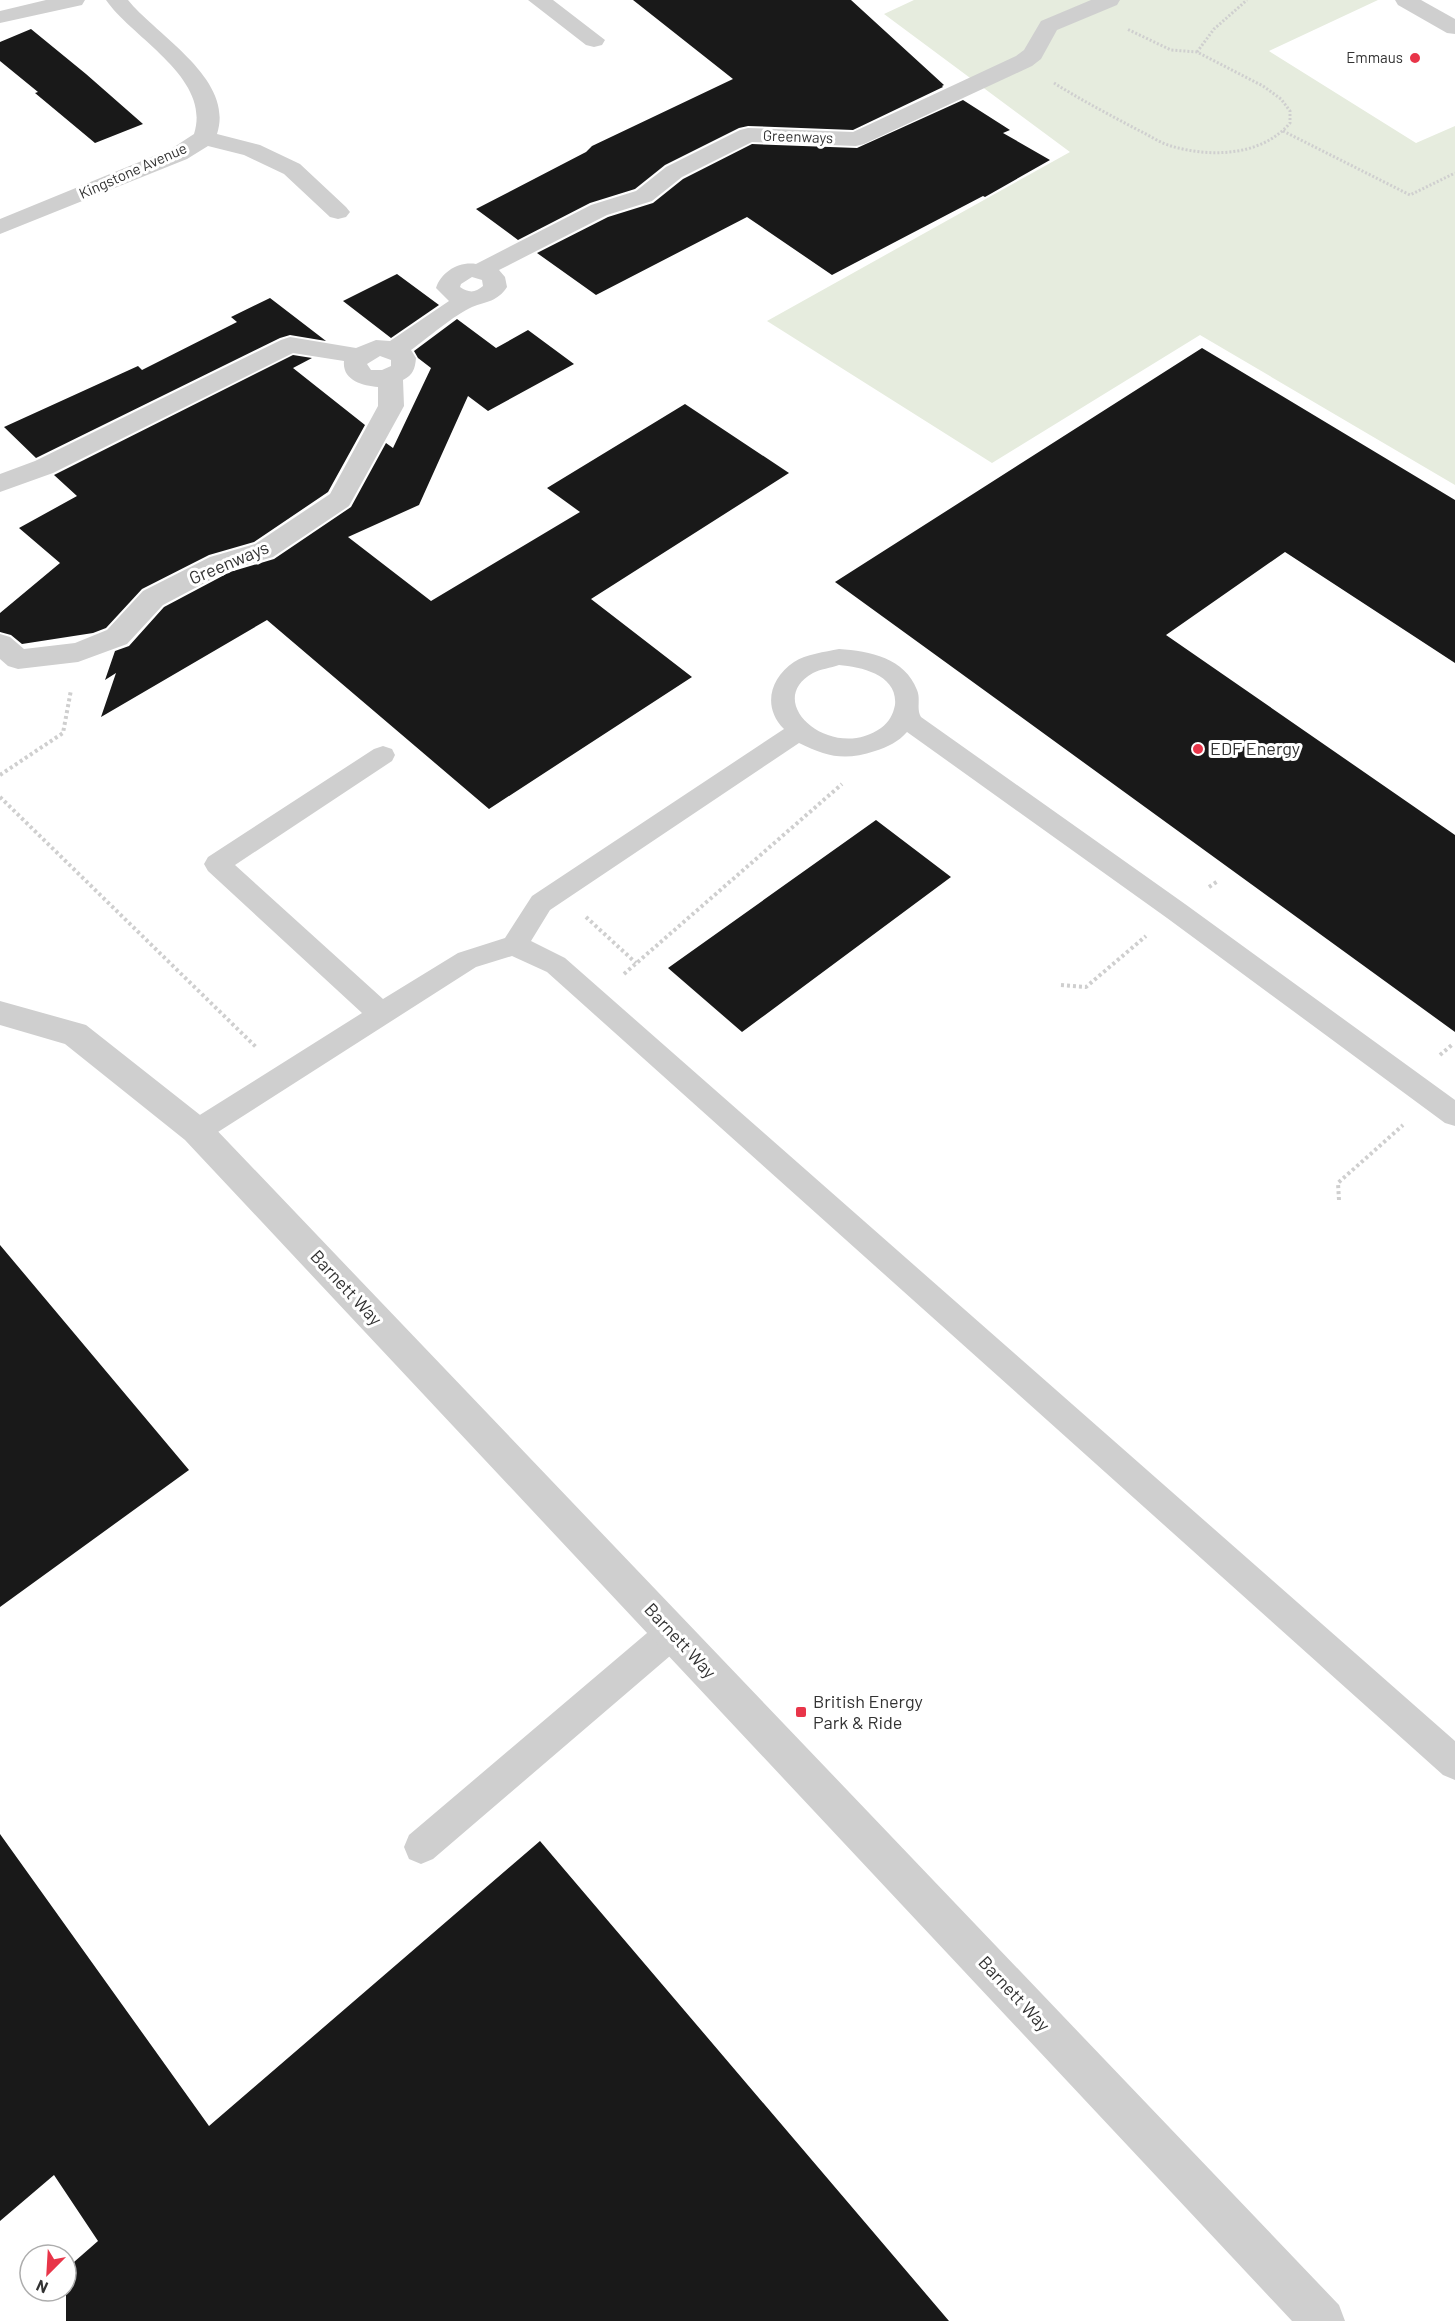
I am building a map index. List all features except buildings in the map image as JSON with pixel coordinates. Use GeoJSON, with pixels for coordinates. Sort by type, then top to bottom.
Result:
{"type":"FeatureCollection","features":[{"type":"Feature","properties":{"kind":"street"},"geometry":{"type":"LineString","coordinates":[[0,17],[74,0]]}},
{"type":"Feature","properties":{"kind":"street","name":"Kingstone Avenue"},"geometry":{"type":"LineString","coordinates":[[0,227],[179,154],[204,138],[208,127],[207,101],[193,74],[128,17],[117,0]]}},
{"type":"Feature","properties":{"kind":"street"},"geometry":{"type":"LineString","coordinates":[[539,0],[594,39]]}},
{"type":"Feature","properties":{"kind":"street","name":"Greenways"},"geometry":{"type":"LineString","coordinates":[[0,483],[44,467],[290,345],[359,356],[376,348],[394,350],[468,299],[451,293],[448,288],[449,281],[462,272],[480,271],[598,210],[644,196],[674,172],[748,135],[856,139],[1024,61],[1033,54],[1049,26],[1109,0]]}},
{"type":"Feature","properties":{"kind":"street"},"geometry":{"type":"LineString","coordinates":[[1406,0],[1455,28]]}},
{"type":"Feature","properties":{"kind":"street"},"geometry":{"type":"LineString","coordinates":[[204,138],[252,150],[292,169],[338,212]]}},
{"type":"Feature","properties":{"kind":"street"},"geometry":{"type":"LineString","coordinates":[[359,356],[355,364],[362,376],[370,379],[390,378],[403,369],[405,363],[405,358],[394,350]]}},
{"type":"Feature","properties":{"kind":"street","name":"Greenways"},"geometry":{"type":"LineString","coordinates":[[0,644],[18,659],[78,652],[117,637],[153,598],[220,563],[264,551],[340,500],[391,406],[390,378]]}},
{"type":"Feature","properties":{"kind":"street","name":"Barnett Way"},"geometry":{"type":"LineString","coordinates":[[0,1013],[75,1034],[197,1131],[1323,2321]]}},
{"type":"Feature","properties":{"kind":"lane"},"geometry":{"type":"LineString","coordinates":[[861,658],[885,668],[899,680],[908,698],[907,714],[897,729],[881,740],[844,748],[822,744],[798,732],[786,718],[781,697],[787,682],[803,666],[823,659],[861,658]]}},
{"type":"Feature","properties":{"kind":"lane"},"geometry":{"type":"LineString","coordinates":[[907,714],[912,723],[1176,911],[1455,1115]]}},
{"type":"Feature","properties":{"kind":"lane"},"geometry":{"type":"LineString","coordinates":[[197,1131],[467,960],[514,945],[541,903],[798,732]]}},
{"type":"Feature","properties":{"kind":"lane"},"geometry":{"type":"LineString","coordinates":[[381,1014],[218,864],[383,755]]}},
{"type":"Feature","properties":{"kind":"lane"},"geometry":{"type":"LineString","coordinates":[[514,945],[556,965],[1455,1763]]}},
{"type":"Feature","properties":{"kind":"lane"},"geometry":{"type":"LineString","coordinates":[[421,1847],[672,1633]]}},
{"type":"Feature","properties":{"kind":"path"},"geometry":{"type":"LineString","coordinates":[[1197,52],[1214,29],[1247,0]]}},
{"type":"Feature","properties":{"kind":"path"},"geometry":{"type":"LineString","coordinates":[[1024,61],[1081,100],[1170,146],[1210,153],[1245,151],[1280,136],[1290,123],[1290,111],[1281,99],[1263,86],[1197,52],[1171,50],[1135,34],[1111,18],[1077,12]]}},
{"type":"Feature","properties":{"kind":"path"},"geometry":{"type":"LineString","coordinates":[[1283,131],[1410,195],[1455,173]]}},
{"type":"Feature","properties":{"kind":"path"},"geometry":{"type":"LineString","coordinates":[[0,775],[63,733],[78,652]]}},
{"type":"Feature","properties":{"kind":"path"},"geometry":{"type":"LineString","coordinates":[[595,1000],[849,777]]}},
{"type":"Feature","properties":{"kind":"path"},"geometry":{"type":"LineString","coordinates":[[0,797],[286,1076]]}},
{"type":"Feature","properties":{"kind":"path"},"geometry":{"type":"LineString","coordinates":[[1061,985],[1086,987],[1176,911],[1218,881]]}},
{"type":"Feature","properties":{"kind":"path"},"geometry":{"type":"LineString","coordinates":[[558,891],[636,963]]}},
{"type":"Feature","properties":{"kind":"shaded area"},"geometry":{"type":"Polygon","coordinates":[[[914,0],[1378,0],[1269,51],[1416,143],[1455,126],[1455,485],[1200,335],[992,463],[767,321],[1070,152],[884,14],[914,0]]]}},
{"type":"Feature","properties":{"kind":"place","name":"Emmaus"},"geometry":{"type":"Point","coordinates":[1415,58]}},
{"type":"Feature","properties":{"kind":"place","name":"EDF Energy"},"geometry":{"type":"Point","coordinates":[1198,749]}},
{"type":"Feature","properties":{"kind":"place","name":"British Energy Park & Ride"},"geometry":{"type":"Point","coordinates":[801,1712]}}]}
